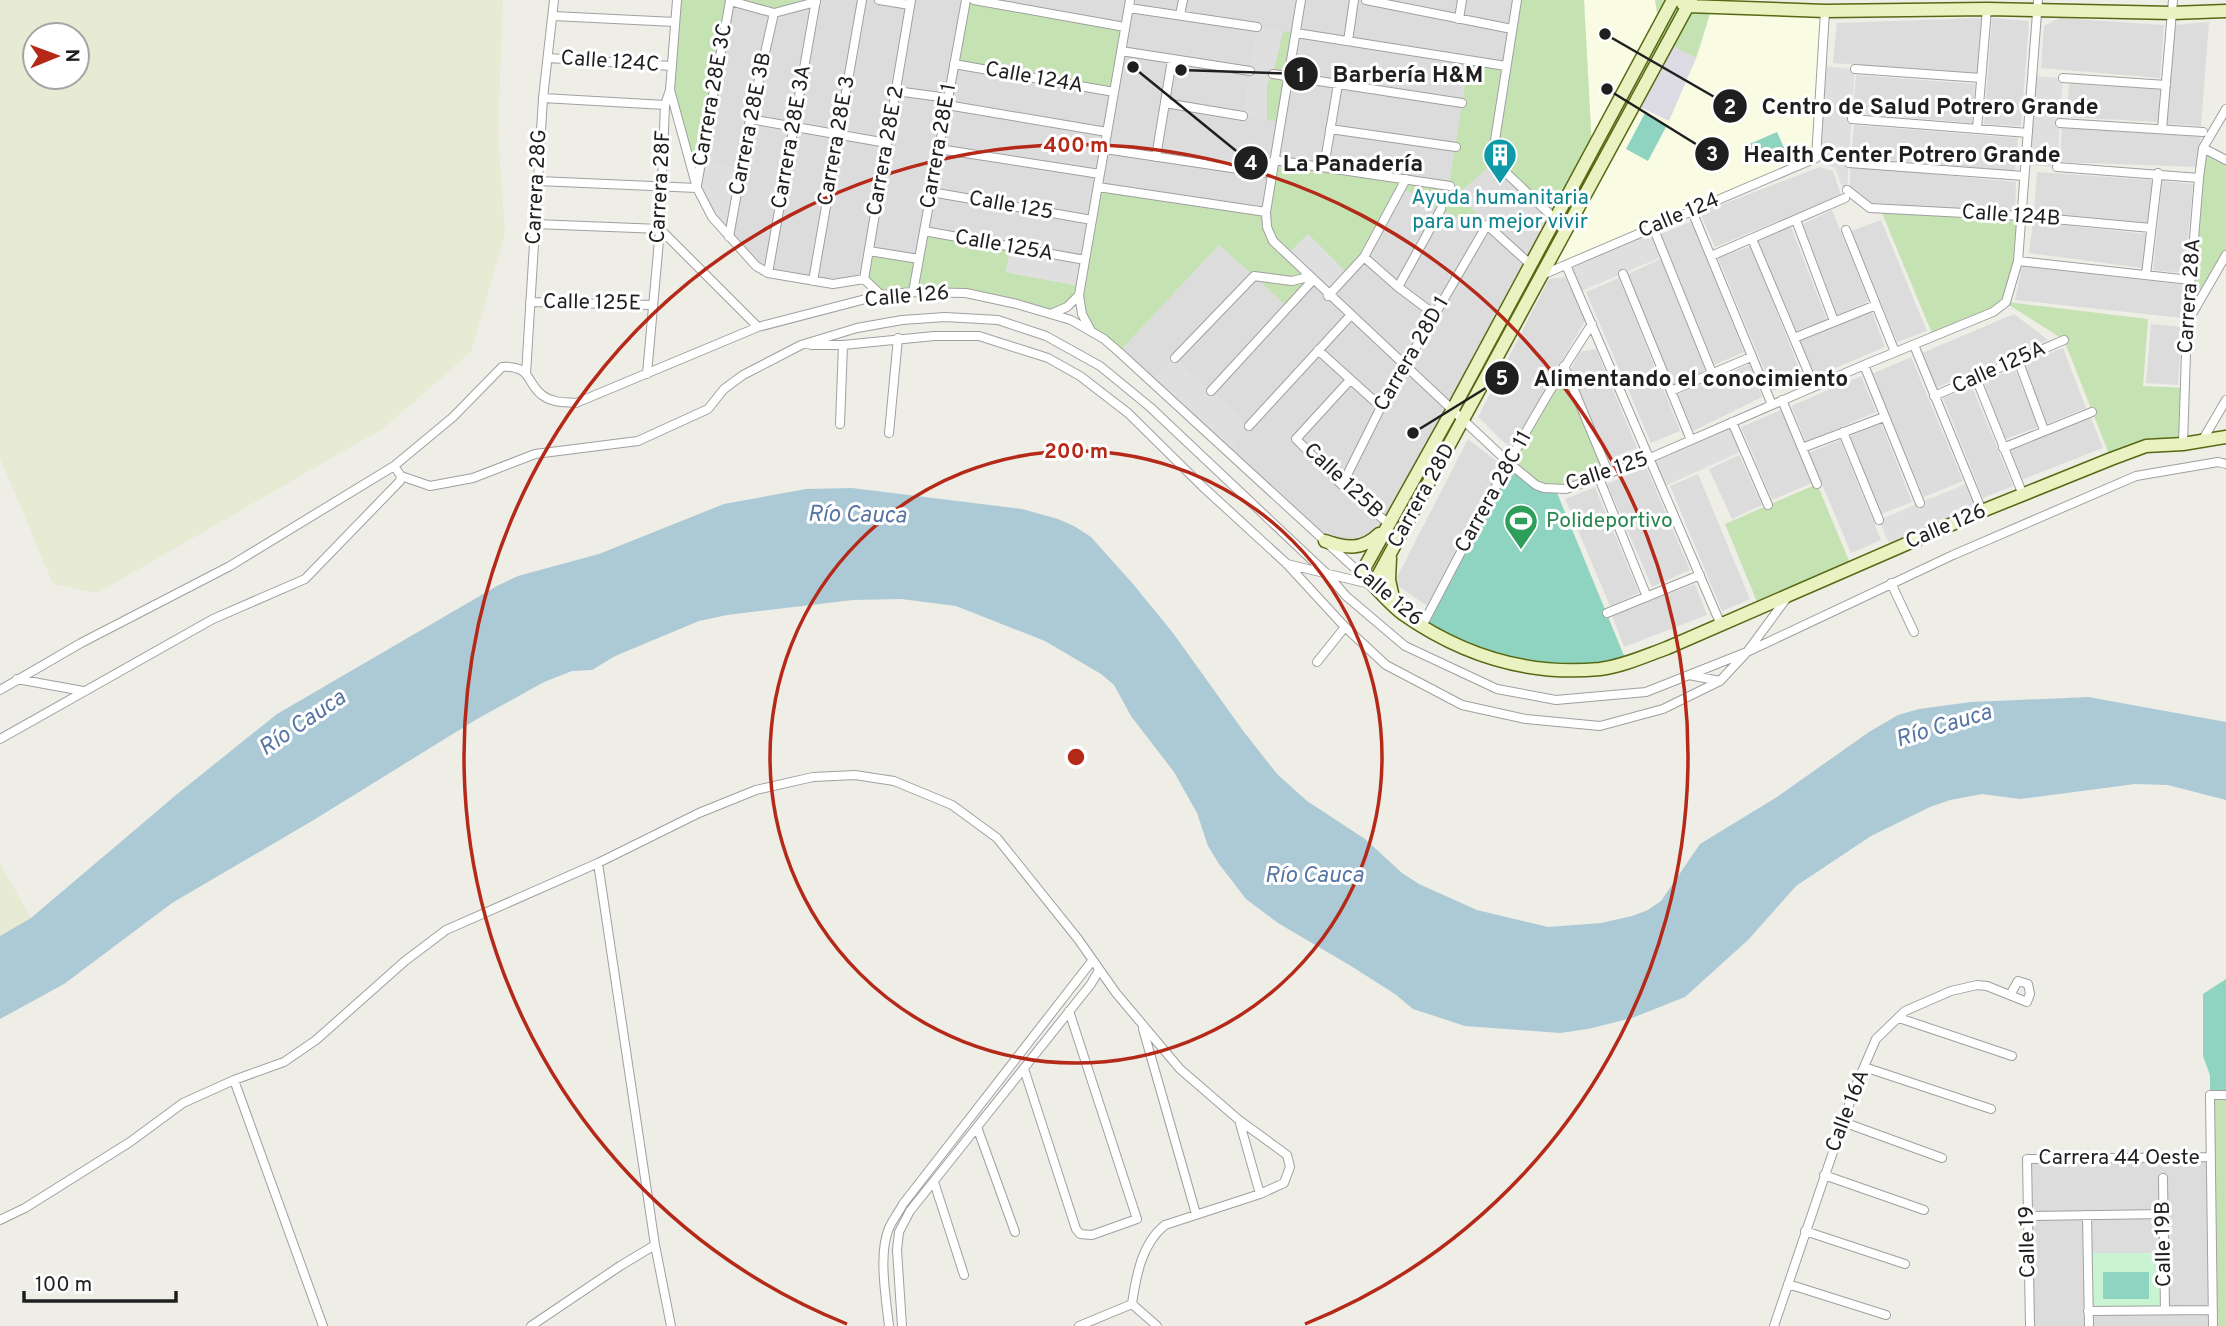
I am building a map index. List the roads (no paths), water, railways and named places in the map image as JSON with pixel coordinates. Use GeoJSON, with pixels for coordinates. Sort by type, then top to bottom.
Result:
{"type":"FeatureCollection","features":[{"type":"Feature","properties":{"kind":"street","name":"Carrera 28G"},"geometry":{"type":"LineString","coordinates":[[526,374],[543,98],[554,0]]}},
{"type":"Feature","properties":{"kind":"street","name":"Carrera 28F"},"geometry":{"type":"LineString","coordinates":[[647,374],[660,229],[665,105],[670,90],[677,0]]}},
{"type":"Feature","properties":{"kind":"street","name":"Carrera 28E 3"},"geometry":{"type":"LineString","coordinates":[[813,281],[862,0]]}},
{"type":"Feature","properties":{"kind":"street"},"geometry":{"type":"LineString","coordinates":[[879,0],[911,3]]}},
{"type":"Feature","properties":{"kind":"street","name":"Carrera 28E 1"},"geometry":{"type":"LineString","coordinates":[[913,292],[966,0]]}},
{"type":"Feature","properties":{"kind":"street"},"geometry":{"type":"LineString","coordinates":[[974,0],[1125,27]]}},
{"type":"Feature","properties":{"kind":"street"},"geometry":{"type":"LineString","coordinates":[[1180,15],[1183,0]]}},
{"type":"Feature","properties":{"kind":"street"},"geometry":{"type":"LineString","coordinates":[[1098,187],[1266,212],[1301,0]]}},
{"type":"Feature","properties":{"kind":"street"},"geometry":{"type":"LineString","coordinates":[[1348,41],[1354,0]]}},
{"type":"Feature","properties":{"kind":"street"},"geometry":{"type":"LineString","coordinates":[[1366,0],[1408,4],[1459,19],[1512,29]]}},
{"type":"Feature","properties":{"kind":"street"},"geometry":{"type":"LineString","coordinates":[[1459,19],[1462,0]]}},
{"type":"Feature","properties":{"kind":"street"},"geometry":{"type":"LineString","coordinates":[[1517,0],[1493,153],[1500,167],[1555,219]]}},
{"type":"Feature","properties":{"kind":"street"},"geometry":{"type":"LineString","coordinates":[[730,1],[774,13],[816,1]]}},
{"type":"Feature","properties":{"kind":"street","name":"Carrera 28E 3C"},"geometry":{"type":"LineString","coordinates":[[697,188],[730,1]]}},
{"type":"Feature","properties":{"kind":"street","name":"Carrera 28E 3A"},"geometry":{"type":"LineString","coordinates":[[768,273],[816,1]]}},
{"type":"Feature","properties":{"kind":"street"},"geometry":{"type":"LineString","coordinates":[[1682,2],[1825,11],[1906,5],[1987,9],[2037,5],[2172,7],[2226,11]]}},
{"type":"Feature","properties":{"kind":"street","name":"Carrera 28D"},"geometry":{"type":"LineString","coordinates":[[1361,573],[1555,219],[1682,2]]}},
{"type":"Feature","properties":{"kind":"street","name":"Carrera 28D"},"geometry":{"type":"LineString","coordinates":[[1373,584],[1542,275],[1682,2]]}},
{"type":"Feature","properties":{"kind":"street","name":"Carrera 28E 2"},"geometry":{"type":"LineString","coordinates":[[864,278],[911,3]]}},
{"type":"Feature","properties":{"kind":"street"},"geometry":{"type":"LineString","coordinates":[[1091,331],[1082,314],[1079,295],[1130,4],[1257,27]]}},
{"type":"Feature","properties":{"kind":"street"},"geometry":{"type":"LineString","coordinates":[[2037,5],[2018,261],[2190,279]]}},
{"type":"Feature","properties":{"kind":"street"},"geometry":{"type":"LineString","coordinates":[[2162,129],[2172,7]]}},
{"type":"Feature","properties":{"kind":"street"},"geometry":{"type":"LineString","coordinates":[[1977,129],[1987,9]]}},
{"type":"Feature","properties":{"kind":"street","name":"Calle 124"},"geometry":{"type":"LineString","coordinates":[[1542,275],[1816,158],[1825,11]]}},
{"type":"Feature","properties":{"kind":"street","name":"Carrera 28E 3B"},"geometry":{"type":"LineString","coordinates":[[729,237],[750,119],[774,13]]}},
{"type":"Feature","properties":{"kind":"street"},"geometry":{"type":"LineString","coordinates":[[553,16],[676,22]]}},
{"type":"Feature","properties":{"kind":"street"},"geometry":{"type":"LineString","coordinates":[[1296,33],[1506,66]]}},
{"type":"Feature","properties":{"kind":"street"},"geometry":{"type":"LineString","coordinates":[[1121,51],[1250,71]]}},
{"type":"Feature","properties":{"kind":"street","name":"Calle 124C"},"geometry":{"type":"LineString","coordinates":[[548,58],[671,66]]}},
{"type":"Feature","properties":{"kind":"street"},"geometry":{"type":"LineString","coordinates":[[1156,157],[1172,60]]}},
{"type":"Feature","properties":{"kind":"street","name":"Calle 124A"},"geometry":{"type":"LineString","coordinates":[[954,64],[1114,92]]}},
{"type":"Feature","properties":{"kind":"street"},"geometry":{"type":"LineString","coordinates":[[1855,69],[1981,78]]}},
{"type":"Feature","properties":{"kind":"street"},"geometry":{"type":"LineString","coordinates":[[1273,74],[1462,103]]}},
{"type":"Feature","properties":{"kind":"street"},"geometry":{"type":"LineString","coordinates":[[2063,78],[2166,85]]}},
{"type":"Feature","properties":{"kind":"street"},"geometry":{"type":"LineString","coordinates":[[1324,167],[1338,85]]}},
{"type":"Feature","properties":{"kind":"street"},"geometry":{"type":"LineString","coordinates":[[670,90],[697,188],[712,216],[756,266],[768,273],[832,284],[864,278],[881,295]]}},
{"type":"Feature","properties":{"kind":"street"},"geometry":{"type":"LineString","coordinates":[[896,91],[1107,132]]}},
{"type":"Feature","properties":{"kind":"street"},"geometry":{"type":"LineString","coordinates":[[543,98],[665,105]]}},
{"type":"Feature","properties":{"kind":"street"},"geometry":{"type":"LineString","coordinates":[[1165,103],[1243,116]]}},
{"type":"Feature","properties":{"kind":"street"},"geometry":{"type":"LineString","coordinates":[[2226,109],[2203,148],[2226,160]]}},
{"type":"Feature","properties":{"kind":"street"},"geometry":{"type":"LineString","coordinates":[[750,119],[887,143]]}},
{"type":"Feature","properties":{"kind":"street"},"geometry":{"type":"LineString","coordinates":[[1852,119],[2028,134]]}},
{"type":"Feature","properties":{"kind":"street"},"geometry":{"type":"LineString","coordinates":[[2060,123],[2203,132]]}},
{"type":"Feature","properties":{"kind":"street"},"geometry":{"type":"LineString","coordinates":[[1331,129],[1456,147]]}},
{"type":"Feature","properties":{"kind":"street","name":"Carrera 28A"},"geometry":{"type":"LineString","coordinates":[[2183,444],[2187,323],[2203,148]]}},
{"type":"Feature","properties":{"kind":"street"},"geometry":{"type":"LineString","coordinates":[[939,149],[1100,174]]}},
{"type":"Feature","properties":{"kind":"street"},"geometry":{"type":"LineString","coordinates":[[1105,149],[1272,174]]}},
{"type":"Feature","properties":{"kind":"street"},"geometry":{"type":"LineString","coordinates":[[1275,160],[1450,186]]}},
{"type":"Feature","properties":{"kind":"street"},"geometry":{"type":"LineString","coordinates":[[1849,163],[2024,176]]}},
{"type":"Feature","properties":{"kind":"street"},"geometry":{"type":"LineString","coordinates":[[2057,167],[2199,178]]}},
{"type":"Feature","properties":{"kind":"street"},"geometry":{"type":"LineString","coordinates":[[2146,275],[2158,173]]}},
{"type":"Feature","properties":{"kind":"street"},"geometry":{"type":"LineString","coordinates":[[1328,296],[1364,257],[1406,179]]}},
{"type":"Feature","properties":{"kind":"street"},"geometry":{"type":"LineString","coordinates":[[538,181],[697,188]]}},
{"type":"Feature","properties":{"kind":"street","name":"Calle 125"},"geometry":{"type":"LineString","coordinates":[[931,192],[1092,220]]}},
{"type":"Feature","properties":{"kind":"street","name":"Calle 124B"},"geometry":{"type":"LineString","coordinates":[[1796,220],[1846,194],[1870,208],[2021,216],[2151,228]]}},
{"type":"Feature","properties":{"kind":"street"},"geometry":{"type":"LineString","coordinates":[[1398,287],[1441,209]]}},
{"type":"Feature","properties":{"kind":"street"},"geometry":{"type":"LineString","coordinates":[[1692,211],[1772,405]]}},
{"type":"Feature","properties":{"kind":"street","name":"Calle 125"},"geometry":{"type":"LineString","coordinates":[[1266,212],[1267,227],[1273,242],[1310,279],[1453,409],[1463,422],[1509,463],[1536,485],[1544,488],[1566,489],[1599,478],[1993,312],[2006,302],[2018,261]]}},
{"type":"Feature","properties":{"kind":"street"},"geometry":{"type":"LineString","coordinates":[[1711,256],[1796,220],[1834,321]]}},
{"type":"Feature","properties":{"kind":"street"},"geometry":{"type":"LineString","coordinates":[[535,224],[660,229],[758,327]]}},
{"type":"Feature","properties":{"kind":"street","name":"Carrera 28D 1"},"geometry":{"type":"LineString","coordinates":[[1342,485],[1381,407],[1487,225],[1530,264]]}},
{"type":"Feature","properties":{"kind":"street"},"geometry":{"type":"LineString","coordinates":[[1653,228],[1712,373]]}},
{"type":"Feature","properties":{"kind":"street"},"geometry":{"type":"LineString","coordinates":[[1846,230],[1895,352]]}},
{"type":"Feature","properties":{"kind":"street","name":"Calle 125A"},"geometry":{"type":"LineString","coordinates":[[924,231],[1085,260]]}},
{"type":"Feature","properties":{"kind":"street"},"geometry":{"type":"LineString","coordinates":[[1752,239],[1814,386]]}},
{"type":"Feature","properties":{"kind":"street"},"geometry":{"type":"LineString","coordinates":[[869,251],[919,259]]}},
{"type":"Feature","properties":{"kind":"street"},"geometry":{"type":"LineString","coordinates":[[2187,323],[2226,255]]}},
{"type":"Feature","properties":{"kind":"street"},"geometry":{"type":"LineString","coordinates":[[1364,257],[1434,314]]}},
{"type":"Feature","properties":{"kind":"street"},"geometry":{"type":"LineString","coordinates":[[1566,265],[1721,625]]}},
{"type":"Feature","properties":{"kind":"street"},"geometry":{"type":"LineString","coordinates":[[1623,274],[1691,440]]}},
{"type":"Feature","properties":{"kind":"street"},"geometry":{"type":"LineString","coordinates":[[1175,358],[1254,276],[1293,281],[1310,279]]}},
{"type":"Feature","properties":{"kind":"street"},"geometry":{"type":"LineString","coordinates":[[1211,391],[1310,279]]}},
{"type":"Feature","properties":{"kind":"street","name":"Calle 126"},"geometry":{"type":"LineString","coordinates":[[526,374],[540,394],[555,401],[576,403],[758,327],[881,295],[913,292],[966,293],[1052,314],[1091,331],[1119,352],[1395,606],[1446,641],[1487,659],[1526,668],[1601,669],[1627,663],[1787,597],[1982,511],[2146,446],[2183,444]]}},
{"type":"Feature","properties":{"kind":"street"},"geometry":{"type":"LineString","coordinates":[[1052,314],[1068,307],[1079,295]]}},
{"type":"Feature","properties":{"kind":"street","name":"Calle 125E"},"geometry":{"type":"LineString","coordinates":[[530,302],[653,305]]}},
{"type":"Feature","properties":{"kind":"street"},"geometry":{"type":"LineString","coordinates":[[1794,338],[1876,304]]}},
{"type":"Feature","properties":{"kind":"street"},"geometry":{"type":"LineString","coordinates":[[1249,426],[1350,316]]}},
{"type":"Feature","properties":{"kind":"street"},"geometry":{"type":"LineString","coordinates":[[394,466],[401,476],[430,486],[473,478],[535,454],[638,441],[708,409],[724,389],[743,374],[801,345],[857,328],[902,320],[945,317],[998,320],[1046,336],[1100,366],[1150,407],[1328,575],[1346,596],[1405,646],[1497,689],[1556,700],[1646,692],[1746,652],[1891,583],[2136,476],[2223,463]]}},
{"type":"Feature","properties":{"kind":"street","name":"Carrera 28C 11"},"geometry":{"type":"LineString","coordinates":[[1422,626],[1509,463],[1564,366],[1592,324]]}},
{"type":"Feature","properties":{"kind":"street"},"geometry":{"type":"LineString","coordinates":[[801,345],[844,345],[898,338],[979,336],[1048,358],[1080,376],[1128,412],[1202,486],[1287,564],[1345,627],[1385,665],[1462,705],[1526,719],[1600,726],[1663,709],[1720,681],[1746,652],[1787,597]]}},
{"type":"Feature","properties":{"kind":"street"},"geometry":{"type":"LineString","coordinates":[[889,433],[898,338]]}},
{"type":"Feature","properties":{"kind":"street","name":"Calle 125A"},"geometry":{"type":"LineString","coordinates":[[1934,396],[2064,340]]}},
{"type":"Feature","properties":{"kind":"street"},"geometry":{"type":"LineString","coordinates":[[840,424],[844,345]]}},
{"type":"Feature","properties":{"kind":"street"},"geometry":{"type":"LineString","coordinates":[[1914,345],[1982,511]]}},
{"type":"Feature","properties":{"kind":"street"},"geometry":{"type":"LineString","coordinates":[[1318,350],[1381,407]]}},
{"type":"Feature","properties":{"kind":"street"},"geometry":{"type":"LineString","coordinates":[[1671,391],[1751,357]]}},
{"type":"Feature","properties":{"kind":"street"},"geometry":{"type":"LineString","coordinates":[[2018,360],[2044,430]]}},
{"type":"Feature","properties":{"kind":"street"},"geometry":{"type":"LineString","coordinates":[[1864,365],[1920,503]]}},
{"type":"Feature","properties":{"kind":"street"},"geometry":{"type":"LineString","coordinates":[[1564,366],[1609,474]]}},
{"type":"Feature","properties":{"kind":"street"},"geometry":{"type":"LineString","coordinates":[[0,690],[81,643],[230,566],[394,466],[453,417],[502,367],[518,368],[526,374]]}},
{"type":"Feature","properties":{"kind":"street"},"geometry":{"type":"LineString","coordinates":[[1976,378],[2023,495]]}},
{"type":"Feature","properties":{"kind":"street","name":"Calle 125B"},"geometry":{"type":"LineString","coordinates":[[1350,380],[1296,439],[1342,485],[1389,524]]}},
{"type":"Feature","properties":{"kind":"street"},"geometry":{"type":"LineString","coordinates":[[1782,400],[1817,484]]}},
{"type":"Feature","properties":{"kind":"street"},"geometry":{"type":"LineString","coordinates":[[2202,441],[2226,400]]}},
{"type":"Feature","properties":{"kind":"street"},"geometry":{"type":"LineString","coordinates":[[2003,448],[2092,412]]}},
{"type":"Feature","properties":{"kind":"street"},"geometry":{"type":"LineString","coordinates":[[1802,448],[1884,417]]}},
{"type":"Feature","properties":{"kind":"street"},"geometry":{"type":"LineString","coordinates":[[1732,422],[1768,505]]}},
{"type":"Feature","properties":{"kind":"street"},"geometry":{"type":"LineString","coordinates":[[1843,432],[1879,520]]}},
{"type":"Feature","properties":{"kind":"street"},"geometry":{"type":"LineString","coordinates":[[2183,444],[2226,437]]}},
{"type":"Feature","properties":{"kind":"street"},"geometry":{"type":"LineString","coordinates":[[0,739],[213,619],[305,579],[400,481],[401,476]]}},
{"type":"Feature","properties":{"kind":"street"},"geometry":{"type":"LineString","coordinates":[[1599,478],[1647,597]]}},
{"type":"Feature","properties":{"kind":"street"},"geometry":{"type":"LineString","coordinates":[[1325,541],[1340,547],[1365,545],[1389,524]]}},
{"type":"Feature","properties":{"kind":"street"},"geometry":{"type":"LineString","coordinates":[[1390,555],[1389,580],[1395,606]]}},
{"type":"Feature","properties":{"kind":"street"},"geometry":{"type":"LineString","coordinates":[[1287,564],[1373,584]]}},
{"type":"Feature","properties":{"kind":"street"},"geometry":{"type":"LineString","coordinates":[[1606,613],[1700,575]]}},
{"type":"Feature","properties":{"kind":"street"},"geometry":{"type":"LineString","coordinates":[[1891,583],[1914,632]]}},
{"type":"Feature","properties":{"kind":"street"},"geometry":{"type":"LineString","coordinates":[[1317,662],[1345,627]]}},
{"type":"Feature","properties":{"kind":"street"},"geometry":{"type":"LineString","coordinates":[[1689,675],[1720,681]]}},
{"type":"Feature","properties":{"kind":"street"},"geometry":{"type":"LineString","coordinates":[[17,679],[83,691]]}},
{"type":"Feature","properties":{"kind":"street"},"geometry":{"type":"LineString","coordinates":[[0,1220],[25,1208],[130,1142],[183,1103],[234,1080],[284,1062],[316,1040],[405,961],[446,930],[598,863],[699,813],[755,790],[813,777],[855,775],[894,781],[952,804],[997,838],[1078,939],[1091,961],[1180,1069],[1239,1120],[1287,1156],[1290,1167],[1284,1183],[1260,1194],[1165,1225],[1153,1234],[1136,1280],[1132,1304]]}},
{"type":"Feature","properties":{"kind":"street"},"geometry":{"type":"LineString","coordinates":[[598,863],[655,1245],[671,1326]]}},
{"type":"Feature","properties":{"kind":"street"},"geometry":{"type":"LineString","coordinates":[[889,1326],[884,1273],[889,1228],[903,1204],[1091,961]]}},
{"type":"Feature","properties":{"kind":"street"},"geometry":{"type":"LineString","coordinates":[[902,1326],[897,1250],[899,1232],[910,1211],[1091,984],[1099,970]]}},
{"type":"Feature","properties":{"kind":"street","name":"Calle 16A"},"geometry":{"type":"LineString","coordinates":[[1774,1326],[1824,1175],[1876,1039],[1905,1011],[1951,991],[1977,985],[2010,995]]}},
{"type":"Feature","properties":{"kind":"street"},"geometry":{"type":"LineString","coordinates":[[1024,1069],[1076,1229],[1080,1234],[1092,1235],[1137,1219],[1069,1011]]}},
{"type":"Feature","properties":{"kind":"street"},"geometry":{"type":"LineString","coordinates":[[1899,1017],[2012,1056]]}},
{"type":"Feature","properties":{"kind":"street"},"geometry":{"type":"LineString","coordinates":[[1141,1024],[1196,1214]]}},
{"type":"Feature","properties":{"kind":"street"},"geometry":{"type":"LineString","coordinates":[[1864,1068],[1991,1109]]}},
{"type":"Feature","properties":{"kind":"street"},"geometry":{"type":"LineString","coordinates":[[234,1080],[323,1326]]}},
{"type":"Feature","properties":{"kind":"street"},"geometry":{"type":"LineString","coordinates":[[2213,1326],[2210,1095],[2226,1094]]}},
{"type":"Feature","properties":{"kind":"street"},"geometry":{"type":"LineString","coordinates":[[1239,1120],[1260,1194]]}},
{"type":"Feature","properties":{"kind":"street"},"geometry":{"type":"LineString","coordinates":[[1843,1122],[1942,1158]]}},
{"type":"Feature","properties":{"kind":"street"},"geometry":{"type":"LineString","coordinates":[[977,1127],[1015,1231]]}},
{"type":"Feature","properties":{"kind":"street","name":"Carrera 44 Oeste"},"geometry":{"type":"LineString","coordinates":[[2027,1159],[2211,1157]]}},
{"type":"Feature","properties":{"kind":"street","name":"Calle 19"},"geometry":{"type":"LineString","coordinates":[[2027,1159],[2030,1326]]}},
{"type":"Feature","properties":{"kind":"street"},"geometry":{"type":"LineString","coordinates":[[1824,1175],[1924,1210]]}},
{"type":"Feature","properties":{"kind":"street","name":"Calle 19B"},"geometry":{"type":"LineString","coordinates":[[2163,1178],[2165,1310]]}},
{"type":"Feature","properties":{"kind":"street"},"geometry":{"type":"LineString","coordinates":[[934,1182],[964,1275]]}},
{"type":"Feature","properties":{"kind":"street"},"geometry":{"type":"LineString","coordinates":[[2028,1216],[2164,1214]]}},
{"type":"Feature","properties":{"kind":"street"},"geometry":{"type":"LineString","coordinates":[[2087,1215],[2089,1326]]}},
{"type":"Feature","properties":{"kind":"street"},"geometry":{"type":"LineString","coordinates":[[1805,1231],[1905,1264]]}},
{"type":"Feature","properties":{"kind":"street"},"geometry":{"type":"LineString","coordinates":[[531,1326],[655,1245]]}},
{"type":"Feature","properties":{"kind":"street"},"geometry":{"type":"LineString","coordinates":[[1788,1284],[1886,1315]]}},
{"type":"Feature","properties":{"kind":"street"},"geometry":{"type":"LineString","coordinates":[[1079,1326],[1101,1322],[1132,1304]]}},
{"type":"Feature","properties":{"kind":"street"},"geometry":{"type":"LineString","coordinates":[[1132,1304],[1157,1326]]}},
{"type":"Feature","properties":{"kind":"street"},"geometry":{"type":"LineString","coordinates":[[2088,1311],[2213,1310]]}},
{"type":"Feature","properties":{"kind":"water","name":"Río Cauca"},"geometry":{"type":"Polygon","coordinates":[[[852,488],[1022,509],[1074,526],[1091,537],[1133,584],[1173,633],[1277,774],[1307,801],[1365,839],[1402,873],[1419,884],[1477,910],[1548,927],[1601,923],[1648,910],[1661,901],[1700,844],[1777,797],[1869,732],[1898,715],[1919,709],[1971,702],[2088,697],[2226,722],[2226,800],[2168,785],[2135,784],[2020,799],[1982,794],[1950,800],[1871,836],[1796,886],[1748,940],[1685,997],[1632,1018],[1560,1033],[1465,1026],[1413,1009],[1395,994],[1278,923],[1246,899],[1208,846],[1197,813],[1174,772],[1131,716],[1114,685],[1101,674],[1045,641],[956,606],[901,599],[853,600],[727,615],[699,621],[615,656],[592,670],[572,671],[544,682],[477,719],[312,821],[172,903],[64,984],[0,1019],[0,936],[31,918],[176,795],[277,714],[518,576],[599,554],[724,504],[806,489],[852,488]]]}},
{"type":"Feature","properties":{"kind":"place","name":"Centro de Salud Potrero Grande"},"geometry":{"type":"Point","coordinates":[1605,34]}},
{"type":"Feature","properties":{"kind":"place","name":"La Panadería"},"geometry":{"type":"Point","coordinates":[1133,67]}},
{"type":"Feature","properties":{"kind":"place","name":"Barbería H&M"},"geometry":{"type":"Point","coordinates":[1181,70]}},
{"type":"Feature","properties":{"kind":"place","name":"Health Center Potrero Grande"},"geometry":{"type":"Point","coordinates":[1607,89]}},
{"type":"Feature","properties":{"kind":"place","name":"Ayuda humanitaria para un mejor vivir"},"geometry":{"type":"Point","coordinates":[1500,185]}},
{"type":"Feature","properties":{"kind":"place","name":"Alimentando el conocimiento"},"geometry":{"type":"Point","coordinates":[1413,433]}},
{"type":"Feature","properties":{"kind":"place","name":"Polideportivo"},"geometry":{"type":"Point","coordinates":[1521,551]}}]}
